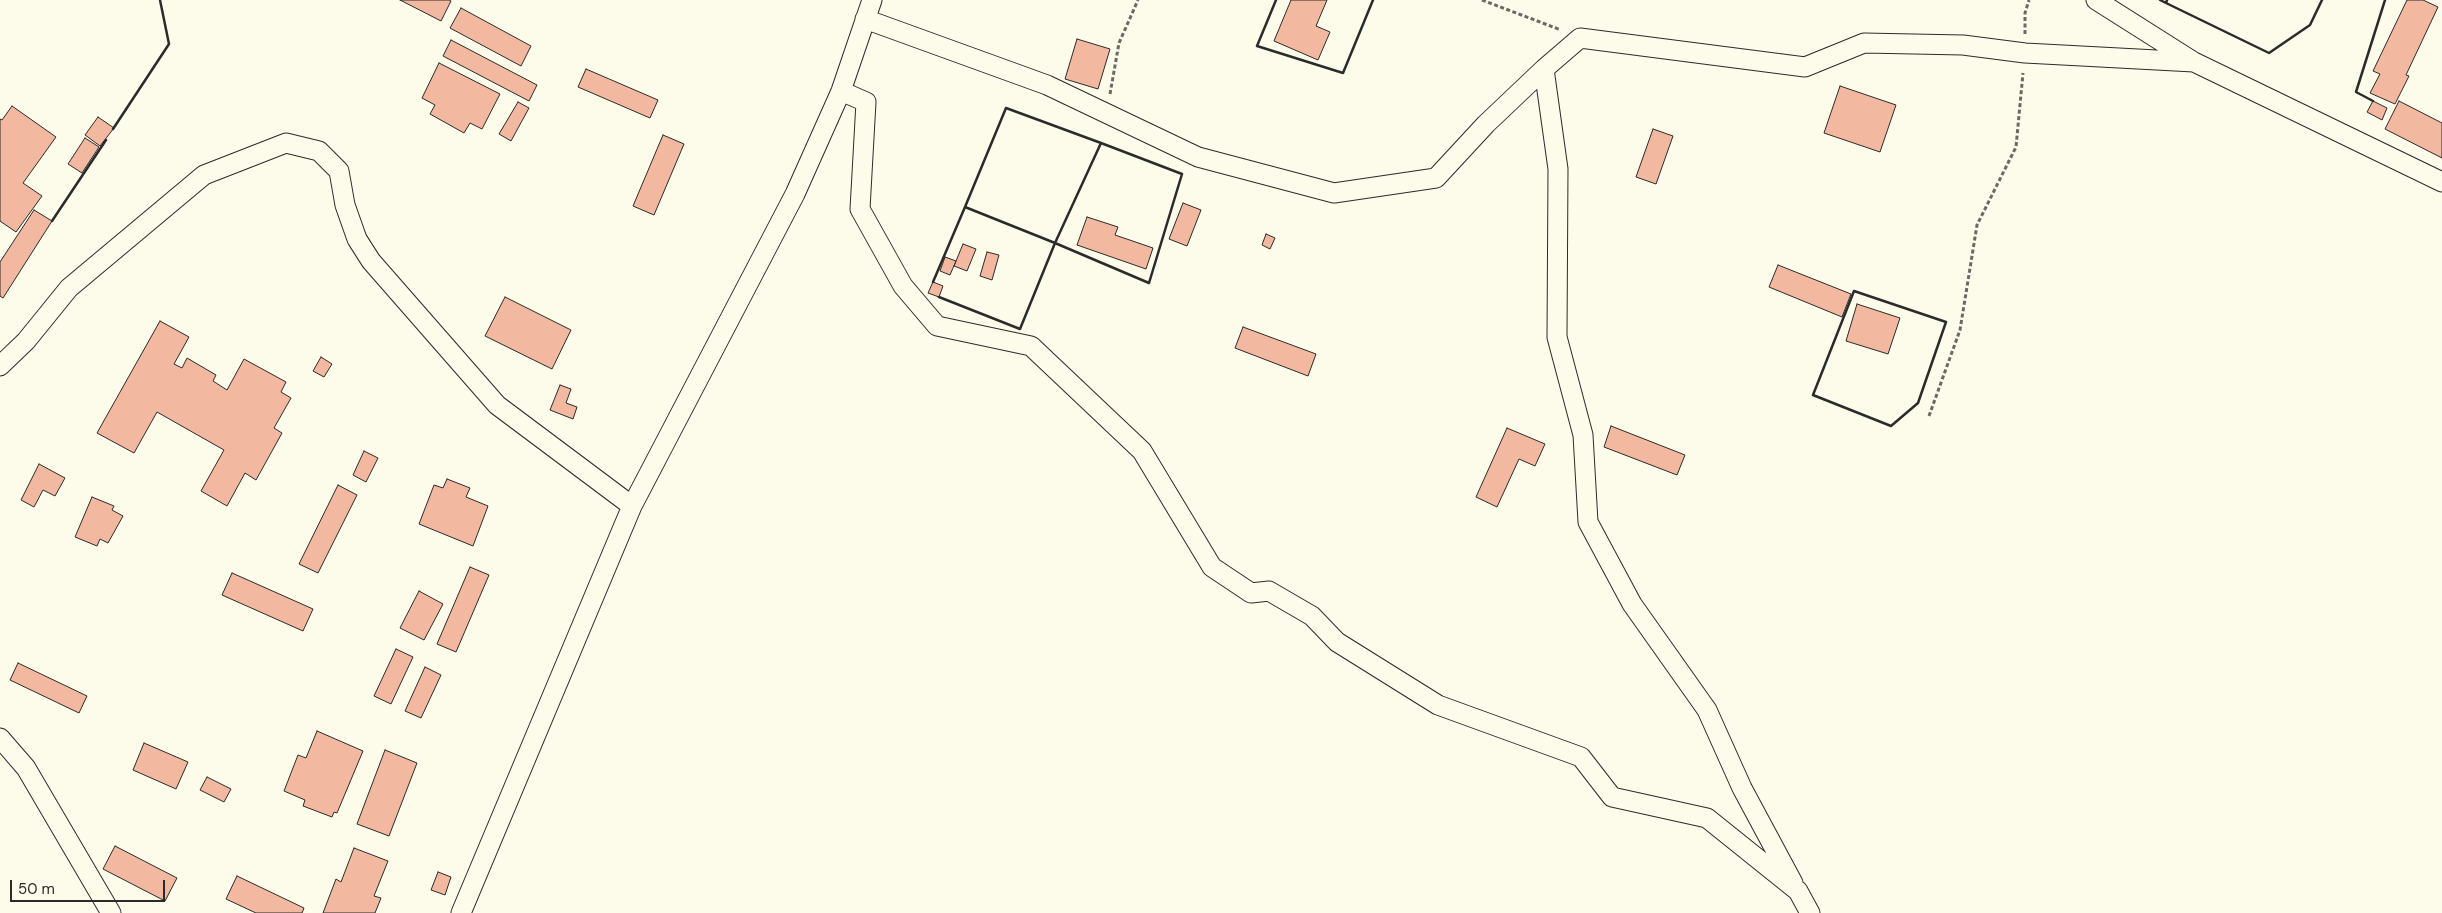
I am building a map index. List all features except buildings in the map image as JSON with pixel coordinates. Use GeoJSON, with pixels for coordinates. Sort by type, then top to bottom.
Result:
{"type":"FeatureCollection","features":[{"type":"Feature","properties":{"kind":"street"},"geometry":{"type":"LineString","coordinates":[[461,913],[632,506],[808,165],[841,91],[872,0]]}},
{"type":"Feature","properties":{"kind":"street"},"geometry":{"type":"LineString","coordinates":[[2096,0],[2194,62],[2442,182]]}},
{"type":"Feature","properties":{"kind":"street"},"geometry":{"type":"LineString","coordinates":[[865,20],[1047,85],[1198,157],[1334,193],[1436,178],[1486,124],[1580,38],[1805,67],[1864,43],[1963,45],[2025,52],[2194,62]]}},
{"type":"Feature","properties":{"kind":"street"},"geometry":{"type":"LineString","coordinates":[[1544,69],[1558,169],[1557,337],[1583,435],[1588,522],[1632,604],[1707,710],[1742,788],[1810,913]]}},
{"type":"Feature","properties":{"kind":"street"},"geometry":{"type":"LineString","coordinates":[[841,91],[866,102],[860,209],[903,286],[937,326],[1031,346],[1142,451],[1212,567],[1251,594],[1269,591],[1312,616],[1337,642],[1438,704],[1581,756],[1612,797],[1708,818],[1798,891]]}},
{"type":"Feature","properties":{"kind":"street"},"geometry":{"type":"LineString","coordinates":[[0,366],[26,342],[68,288],[204,175],[286,143],[319,152],[339,171],[345,205],[354,231],[371,261],[498,405],[632,506]]}},
{"type":"Feature","properties":{"kind":"street"},"geometry":{"type":"LineString","coordinates":[[0,738],[26,768],[111,913]]}},
{"type":"Feature","properties":{"kind":"path"},"geometry":{"type":"LineString","coordinates":[[1106,114],[1119,42],[1138,0]]}},
{"type":"Feature","properties":{"kind":"path"},"geometry":{"type":"LineString","coordinates":[[1482,0],[1537,19],[1580,38]]}},
{"type":"Feature","properties":{"kind":"path"},"geometry":{"type":"LineString","coordinates":[[1929,416],[1960,330],[1976,225],[2016,147],[2025,52],[2024,13],[2030,0]]}},
{"type":"Feature","properties":{"kind":"wall"},"geometry":{"type":"LineString","coordinates":[[113,129],[169,44],[160,0]]}},
{"type":"Feature","properties":{"kind":"wall"},"geometry":{"type":"LineString","coordinates":[[1276,0],[1257,46],[1343,73],[1373,0]]}},
{"type":"Feature","properties":{"kind":"wall"},"geometry":{"type":"LineString","coordinates":[[2160,0],[2166,3],[2167,0]]}},
{"type":"Feature","properties":{"kind":"wall"},"geometry":{"type":"LineString","coordinates":[[2166,3],[2269,53],[2310,25],[2322,0]]}},
{"type":"Feature","properties":{"kind":"wall"},"geometry":{"type":"LineString","coordinates":[[2373,101],[2356,92],[2385,0]]}},
{"type":"Feature","properties":{"kind":"wall"},"geometry":{"type":"LineString","coordinates":[[965,207],[1006,108],[1101,143]]}},
{"type":"Feature","properties":{"kind":"wall"},"geometry":{"type":"LineString","coordinates":[[52,221],[106,140]]}},
{"type":"Feature","properties":{"kind":"wall"},"geometry":{"type":"LineString","coordinates":[[1101,143],[1182,174],[1149,283],[1055,243],[1101,143]]}},
{"type":"Feature","properties":{"kind":"wall"},"geometry":{"type":"LineString","coordinates":[[933,282],[965,207],[1055,243],[1020,329],[939,297]]}},
{"type":"Feature","properties":{"kind":"wall"},"geometry":{"type":"LineString","coordinates":[[1854,291],[1946,322],[1918,403],[1891,426],[1813,395],[1854,291]]}}]}
